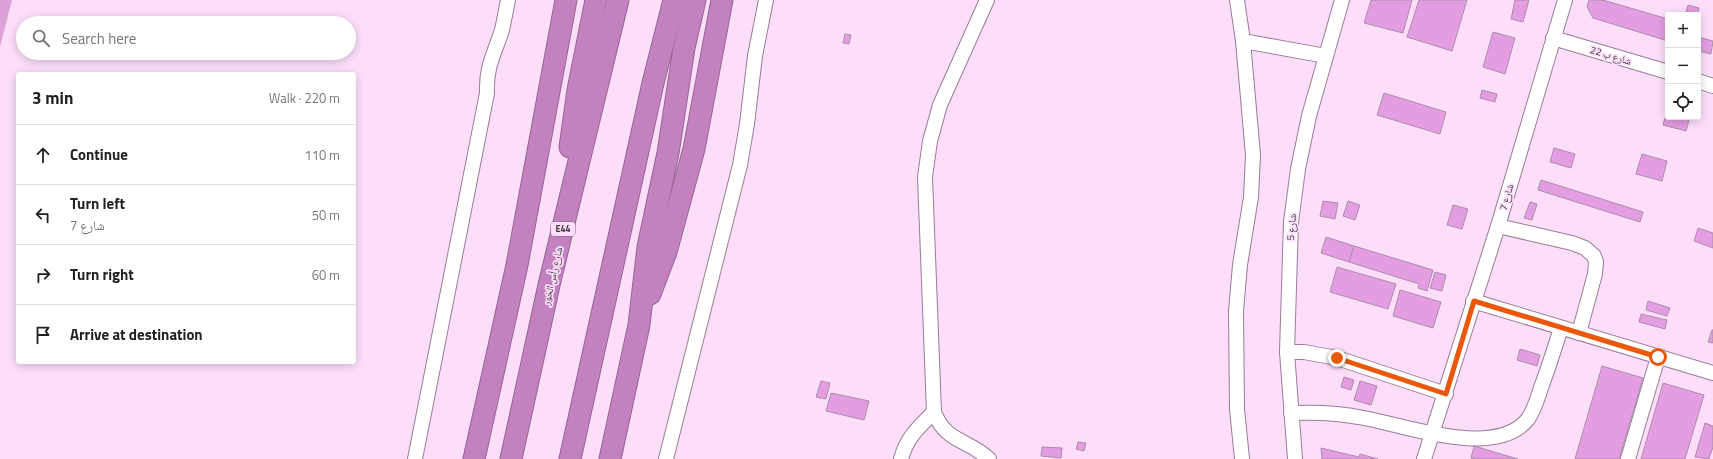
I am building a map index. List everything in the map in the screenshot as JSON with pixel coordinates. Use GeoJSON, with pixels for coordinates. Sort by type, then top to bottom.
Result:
{"type":"FeatureCollection","features":[{"type":"Feature","properties":{"kind":"highway"},"geometry":{"type":"LineString","coordinates":[[474,459],[517,265],[566,0]]}},
{"type":"Feature","properties":{"kind":"highway"},"geometry":{"type":"LineString","coordinates":[[550,285],[578,90],[596,0]]}},
{"type":"Feature","properties":{"kind":"highway","name":"شارع رأس الخور"},"geometry":{"type":"LineString","coordinates":[[511,459],[550,285],[618,0]]}},
{"type":"Feature","properties":{"kind":"highway"},"geometry":{"type":"LineString","coordinates":[[570,459],[653,83],[674,0]]}},
{"type":"Feature","properties":{"kind":"highway"},"geometry":{"type":"LineString","coordinates":[[610,459],[639,325],[648,247],[668,153],[684,48],[695,0]]}},
{"type":"Feature","properties":{"kind":"highway"},"geometry":{"type":"LineString","coordinates":[[639,325],[666,252],[694,149],[722,3]]}},
{"type":"Feature","properties":{"kind":"street"},"geometry":{"type":"LineString","coordinates":[[415,459],[487,93],[489,66],[502,30],[508,0]]}},
{"type":"Feature","properties":{"kind":"street"},"geometry":{"type":"LineString","coordinates":[[666,459],[740,165],[747,124],[755,56],[766,0]]}},
{"type":"Feature","properties":{"kind":"street"},"geometry":{"type":"LineString","coordinates":[[986,0],[934,122],[925,177],[934,412],[939,423],[946,432],[952,437],[976,448],[989,459]]}},
{"type":"Feature","properties":{"kind":"street"},"geometry":{"type":"LineString","coordinates":[[1237,0],[1243,40],[1253,155],[1251,197],[1240,265],[1236,311],[1237,394],[1242,459]]}},
{"type":"Feature","properties":{"kind":"street","name":"شارع 5"},"geometry":{"type":"LineString","coordinates":[[1295,459],[1287,352],[1291,222],[1298,169],[1309,116],[1342,0]]}},
{"type":"Feature","properties":{"kind":"street","name":"شارع 7"},"geometry":{"type":"LineString","coordinates":[[1424,459],[1446,394],[1498,226],[1565,0]]}},
{"type":"Feature","properties":{"kind":"street","name":"شارع ب 22"},"geometry":{"type":"LineString","coordinates":[[1553,38],[1665,71]]}},
{"type":"Feature","properties":{"kind":"street"},"geometry":{"type":"LineString","coordinates":[[1243,40],[1326,56]]}},
{"type":"Feature","properties":{"kind":"street"},"geometry":{"type":"LineString","coordinates":[[1701,82],[1713,86]]}},
{"type":"Feature","properties":{"kind":"street"},"geometry":{"type":"LineString","coordinates":[[1498,226],[1572,243],[1586,248],[1594,256],[1596,262],[1596,274],[1579,333]]}},
{"type":"Feature","properties":{"kind":"street"},"geometry":{"type":"LineString","coordinates":[[1474,301],[1713,373]]}},
{"type":"Feature","properties":{"kind":"street"},"geometry":{"type":"LineString","coordinates":[[1291,413],[1339,414],[1364,418],[1432,434],[1471,440],[1489,441],[1506,436],[1521,426],[1528,419],[1536,402],[1561,328]]}},
{"type":"Feature","properties":{"kind":"street"},"geometry":{"type":"LineString","coordinates":[[1287,352],[1304,352],[1337,358],[1446,394]]}},
{"type":"Feature","properties":{"kind":"street"},"geometry":{"type":"LineString","coordinates":[[1628,459],[1658,357]]}},
{"type":"Feature","properties":{"kind":"street"},"geometry":{"type":"LineString","coordinates":[[901,459],[904,448],[912,433],[934,412]]}},
{"type":"Feature","properties":{"kind":"shaded area"},"geometry":{"type":"Polygon","coordinates":[[[0,0],[12,0],[0,47],[0,0]]]}},
{"type":"Feature","properties":{"kind":"building"},"geometry":{"type":"Polygon","coordinates":[[[1371,0],[1412,0],[1403,33],[1364,23],[1371,0]]]}},
{"type":"Feature","properties":{"kind":"building"},"geometry":{"type":"Polygon","coordinates":[[[1419,0],[1467,0],[1452,51],[1407,37],[1419,0]]]}},
{"type":"Feature","properties":{"kind":"building"},"geometry":{"type":"Polygon","coordinates":[[[1515,0],[1529,0],[1523,22],[1511,19],[1515,0]]]}},
{"type":"Feature","properties":{"kind":"building"},"geometry":{"type":"Polygon","coordinates":[[[1589,0],[1603,0],[1665,18],[1665,40],[1593,18],[1587,7],[1589,0]]]}},
{"type":"Feature","properties":{"kind":"building"},"geometry":{"type":"Polygon","coordinates":[[[1688,5],[1699,8],[1698,12],[1686,12],[1688,5]]]}},
{"type":"Feature","properties":{"kind":"building"},"geometry":{"type":"Polygon","coordinates":[[[1493,32],[1515,38],[1505,74],[1483,67],[1493,32]]]}},
{"type":"Feature","properties":{"kind":"building"},"geometry":{"type":"Polygon","coordinates":[[[845,34],[851,35],[849,44],[843,43],[845,34]]]}},
{"type":"Feature","properties":{"kind":"building"},"geometry":{"type":"Polygon","coordinates":[[[1701,38],[1713,41],[1711,54],[1701,52],[1701,38]]]}},
{"type":"Feature","properties":{"kind":"building"},"geometry":{"type":"Polygon","coordinates":[[[1482,90],[1497,94],[1495,102],[1480,98],[1482,90]]]}},
{"type":"Feature","properties":{"kind":"building"},"geometry":{"type":"Polygon","coordinates":[[[1384,93],[1446,112],[1440,134],[1377,115],[1384,93]]]}},
{"type":"Feature","properties":{"kind":"building"},"geometry":{"type":"Polygon","coordinates":[[[1665,118],[1665,120],[1689,120],[1686,131],[1663,125],[1665,118]]]}},
{"type":"Feature","properties":{"kind":"building"},"geometry":{"type":"Polygon","coordinates":[[[1554,148],[1575,154],[1571,168],[1550,162],[1554,148]]]}},
{"type":"Feature","properties":{"kind":"building"},"geometry":{"type":"Polygon","coordinates":[[[1642,154],[1667,161],[1662,181],[1636,174],[1642,154]]]}},
{"type":"Feature","properties":{"kind":"building"},"geometry":{"type":"Polygon","coordinates":[[[1541,180],[1643,212],[1640,222],[1538,190],[1541,180]]]}},
{"type":"Feature","properties":{"kind":"building"},"geometry":{"type":"Polygon","coordinates":[[[1323,201],[1338,203],[1335,219],[1320,216],[1323,201]]]}},
{"type":"Feature","properties":{"kind":"building"},"geometry":{"type":"Polygon","coordinates":[[[1348,201],[1360,205],[1355,220],[1343,216],[1348,201]]]}},
{"type":"Feature","properties":{"kind":"building"},"geometry":{"type":"Polygon","coordinates":[[[1530,202],[1537,204],[1532,220],[1524,218],[1530,202]]]}},
{"type":"Feature","properties":{"kind":"building"},"geometry":{"type":"Polygon","coordinates":[[[1453,205],[1468,209],[1462,229],[1447,225],[1453,205]]]}},
{"type":"Feature","properties":{"kind":"building"},"geometry":{"type":"Polygon","coordinates":[[[1698,228],[1713,233],[1713,248],[1694,241],[1698,228]]]}},
{"type":"Feature","properties":{"kind":"building"},"geometry":{"type":"Polygon","coordinates":[[[1326,237],[1354,246],[1349,262],[1321,253],[1326,237]]]}},
{"type":"Feature","properties":{"kind":"building"},"geometry":{"type":"Polygon","coordinates":[[[1354,246],[1433,270],[1427,291],[1418,288],[1419,284],[1349,262],[1354,246]]]}},
{"type":"Feature","properties":{"kind":"building"},"geometry":{"type":"Polygon","coordinates":[[[1337,267],[1396,284],[1388,309],[1330,292],[1337,267]]]}},
{"type":"Feature","properties":{"kind":"building"},"geometry":{"type":"Polygon","coordinates":[[[1435,272],[1446,275],[1442,291],[1430,288],[1435,272]]]}},
{"type":"Feature","properties":{"kind":"building"},"geometry":{"type":"Polygon","coordinates":[[[1400,290],[1441,302],[1433,328],[1393,316],[1400,290]]]}},
{"type":"Feature","properties":{"kind":"building"},"geometry":{"type":"Polygon","coordinates":[[[1648,301],[1670,308],[1667,316],[1646,310],[1648,301]]]}},
{"type":"Feature","properties":{"kind":"building"},"geometry":{"type":"Polygon","coordinates":[[[1641,314],[1667,320],[1665,329],[1639,322],[1641,314]]]}},
{"type":"Feature","properties":{"kind":"building"},"geometry":{"type":"Polygon","coordinates":[[[1713,330],[1713,343],[1708,342],[1713,330]]]}},
{"type":"Feature","properties":{"kind":"building"},"geometry":{"type":"Polygon","coordinates":[[[1520,349],[1540,355],[1537,366],[1517,360],[1520,349]]]}},
{"type":"Feature","properties":{"kind":"building"},"geometry":{"type":"Polygon","coordinates":[[[1602,366],[1643,378],[1619,459],[1575,459],[1602,366]]]}},
{"type":"Feature","properties":{"kind":"building"},"geometry":{"type":"Polygon","coordinates":[[[1344,377],[1354,380],[1351,390],[1341,387],[1344,377]]]}},
{"type":"Feature","properties":{"kind":"building"},"geometry":{"type":"Polygon","coordinates":[[[821,381],[830,383],[826,399],[816,397],[821,381]]]}},
{"type":"Feature","properties":{"kind":"building"},"geometry":{"type":"Polygon","coordinates":[[[1360,381],[1377,386],[1371,405],[1354,400],[1360,381]]]}},
{"type":"Feature","properties":{"kind":"building"},"geometry":{"type":"Polygon","coordinates":[[[1663,383],[1704,395],[1685,459],[1641,459],[1663,383]]]}},
{"type":"Feature","properties":{"kind":"building"},"geometry":{"type":"Polygon","coordinates":[[[831,393],[869,401],[864,420],[826,411],[831,393]]]}},
{"type":"Feature","properties":{"kind":"building"},"geometry":{"type":"Polygon","coordinates":[[[1705,423],[1713,426],[1713,447],[1709,459],[1695,457],[1705,423]]]}},
{"type":"Feature","properties":{"kind":"building"},"geometry":{"type":"Polygon","coordinates":[[[1078,442],[1086,443],[1084,451],[1076,449],[1078,442]]]}},
{"type":"Feature","properties":{"kind":"building"},"geometry":{"type":"Polygon","coordinates":[[[1474,446],[1518,459],[1471,458],[1474,446]]]}},
{"type":"Feature","properties":{"kind":"building"},"geometry":{"type":"Polygon","coordinates":[[[1042,447],[1062,448],[1061,458],[1041,456],[1042,447]]]}},
{"type":"Feature","properties":{"kind":"building"},"geometry":{"type":"Polygon","coordinates":[[[1321,448],[1359,457],[1360,454],[1378,459],[1322,459],[1321,448]]]}},
{"type":"Feature","properties":{"kind":"route"},"geometry":{"type":"LineString","coordinates":[[1337,358],[1446,394],[1474,301],[1658,357]]}}]}
